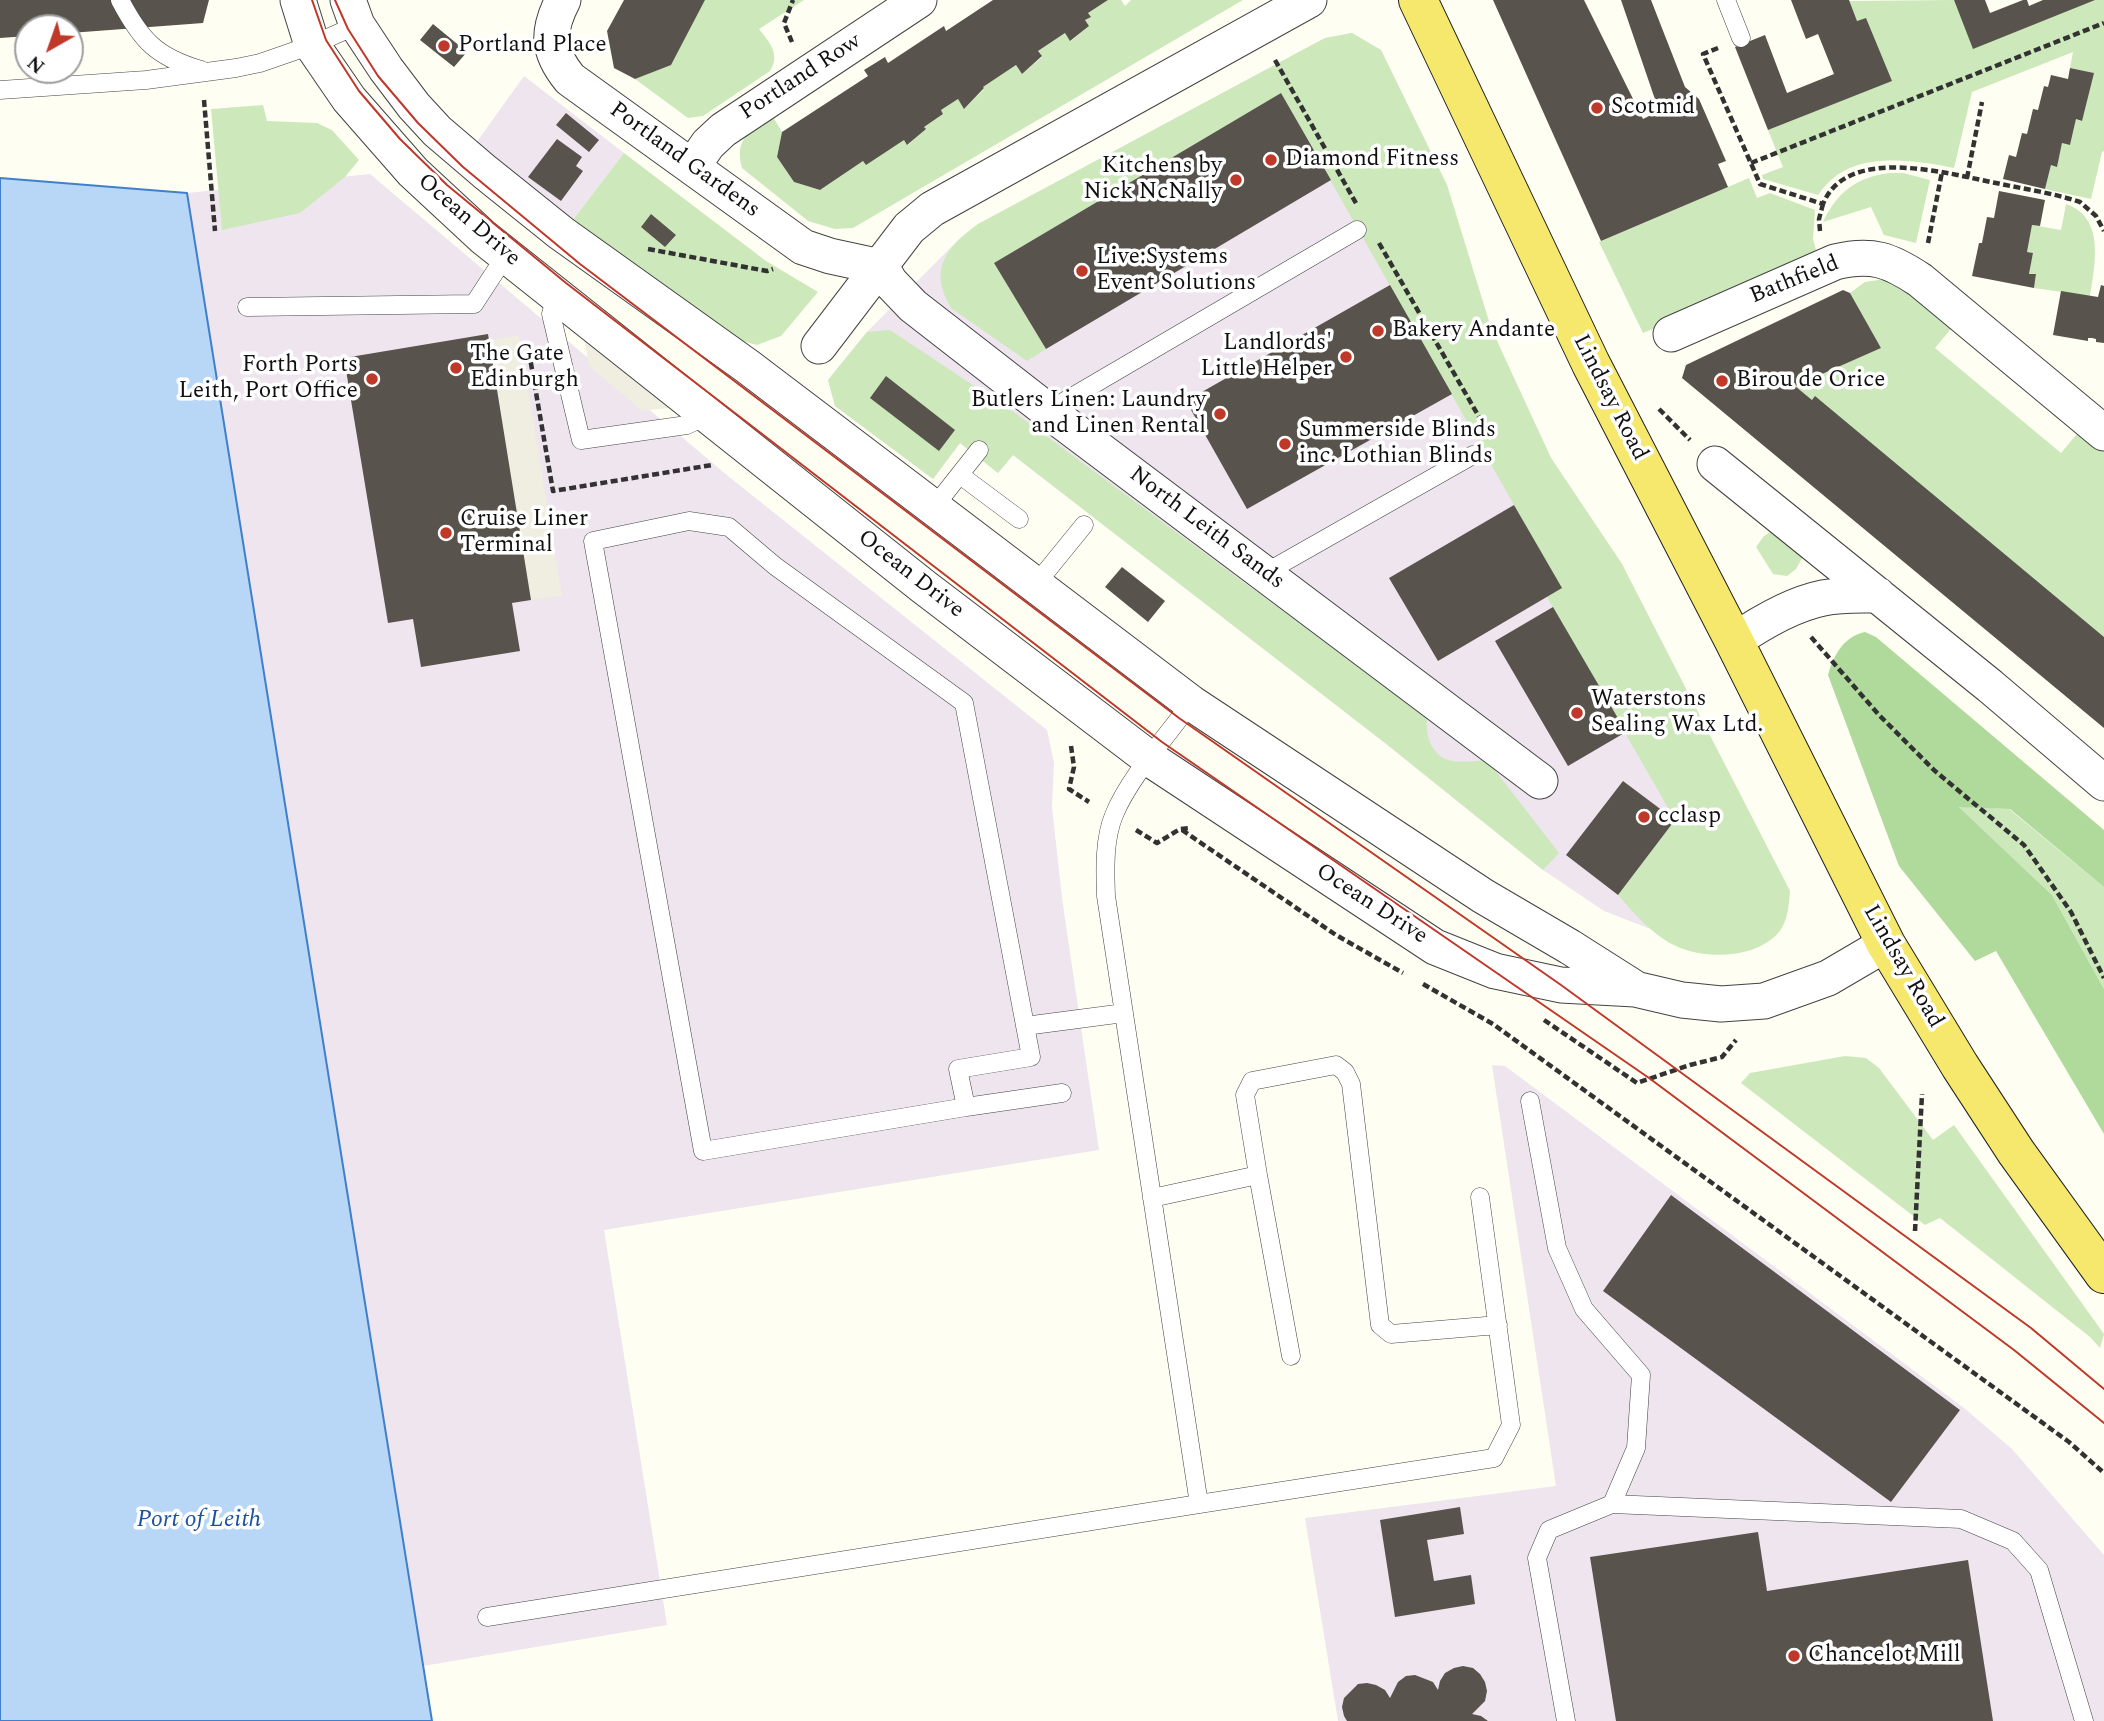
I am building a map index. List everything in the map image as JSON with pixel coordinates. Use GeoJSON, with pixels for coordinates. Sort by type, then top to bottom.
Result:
{"type":"FeatureCollection","features":[{"type":"Feature","properties":{"kind":"main road","name":"Lindsay Road"},"geometry":{"type":"LineString","coordinates":[[1418,0],[1591,364],[1886,944],[2016,1152],[2104,1274]]}},
{"type":"Feature","properties":{"kind":"street","name":"Ocean Drive"},"geometry":{"type":"LineString","coordinates":[[298,0],[313,45],[349,99],[390,149],[506,255],[924,587],[1150,759],[1435,947],[1495,971],[1561,985],[1636,989],[1682,1000],[1721,1004],[1764,1001],[1828,978],[1886,944]]}},
{"type":"Feature","properties":{"kind":"street","name":"Portland Gardens"},"geometry":{"type":"LineString","coordinates":[[563,0],[551,34],[555,58],[570,79],[803,247],[881,267]]}},
{"type":"Feature","properties":{"kind":"street","name":"Portland Row"},"geometry":{"type":"LineString","coordinates":[[692,167],[708,144],[723,130],[919,0]]}},
{"type":"Feature","properties":{"kind":"street"},"geometry":{"type":"LineString","coordinates":[[819,346],[909,228],[932,209],[1309,0]]}},
{"type":"Feature","properties":{"kind":"street","name":"Ocean Drive"},"geometry":{"type":"LineString","coordinates":[[352,13],[386,69],[437,131],[561,233],[747,366],[1191,702],[1483,896],[1636,989]]}},
{"type":"Feature","properties":{"kind":"street","name":"Bathfield"},"geometry":{"type":"LineString","coordinates":[[1671,334],[1835,262],[1852,258],[1873,258],[1894,263],[1920,280],[2104,433]]}},
{"type":"Feature","properties":{"kind":"street","name":"North Leith Sands"},"geometry":{"type":"LineString","coordinates":[[881,267],[890,282],[913,306],[1048,411],[1540,780]]}},
{"type":"Feature","properties":{"kind":"street"},"geometry":{"type":"LineString","coordinates":[[1714,464],[1990,686],[2104,783]]}},
{"type":"Feature","properties":{"kind":"street"},"geometry":{"type":"LineString","coordinates":[[1734,641],[1790,610],[1820,598],[1878,595]]}},
{"type":"Feature","properties":{"kind":"lane"},"geometry":{"type":"LineString","coordinates":[[121,0],[135,28],[148,43],[183,65],[204,72]]}},
{"type":"Feature","properties":{"kind":"lane"},"geometry":{"type":"LineString","coordinates":[[1726,0],[1741,38]]}},
{"type":"Feature","properties":{"kind":"lane"},"geometry":{"type":"LineString","coordinates":[[0,90],[146,80],[260,63],[313,45],[352,13]]}},
{"type":"Feature","properties":{"kind":"lane"},"geometry":{"type":"LineString","coordinates":[[1048,411],[1366,233]]}},
{"type":"Feature","properties":{"kind":"lane"},"geometry":{"type":"LineString","coordinates":[[247,307],[474,304],[506,255]]}},
{"type":"Feature","properties":{"kind":"lane"},"geometry":{"type":"LineString","coordinates":[[556,295],[551,314],[581,440],[687,425],[708,415]]}},
{"type":"Feature","properties":{"kind":"lane"},"geometry":{"type":"LineString","coordinates":[[934,508],[979,450]]}},
{"type":"Feature","properties":{"kind":"lane"},"geometry":{"type":"LineString","coordinates":[[1265,573],[1473,455]]}},
{"type":"Feature","properties":{"kind":"lane"},"geometry":{"type":"LineString","coordinates":[[960,475],[1019,519]]}},
{"type":"Feature","properties":{"kind":"lane"},"geometry":{"type":"LineString","coordinates":[[966,1108],[958,1069],[1031,1057],[964,703],[775,566],[730,527],[688,521],[593,541],[703,1151],[1062,1093]]}},
{"type":"Feature","properties":{"kind":"lane"},"geometry":{"type":"LineString","coordinates":[[1037,584],[1084,526]]}},
{"type":"Feature","properties":{"kind":"lane"},"geometry":{"type":"LineString","coordinates":[[1191,702],[1129,788],[1113,816],[1105,864],[1106,896],[1199,1504]]}},
{"type":"Feature","properties":{"kind":"lane"},"geometry":{"type":"LineString","coordinates":[[1025,1027],[1124,1013]]}},
{"type":"Feature","properties":{"kind":"lane"},"geometry":{"type":"LineString","coordinates":[[1291,1356],[1245,1095],[1252,1081],[1336,1065],[1345,1072],[1351,1084],[1380,1325],[1391,1334],[1498,1325]]}},
{"type":"Feature","properties":{"kind":"lane"},"geometry":{"type":"LineString","coordinates":[[1530,1101],[1557,1248],[1584,1309],[1641,1375],[1636,1448],[1612,1504]]}},
{"type":"Feature","properties":{"kind":"lane"},"geometry":{"type":"LineString","coordinates":[[1152,1198],[1258,1175]]}},
{"type":"Feature","properties":{"kind":"lane"},"geometry":{"type":"LineString","coordinates":[[487,1617],[1494,1458],[1511,1425],[1480,1197]]}},
{"type":"Feature","properties":{"kind":"lane"},"geometry":{"type":"LineString","coordinates":[[1566,1721],[1537,1558],[1549,1530],[1612,1504],[1962,1519],[2013,1541],[2039,1570],[2084,1721]]}},
{"type":"Feature","properties":{"kind":"path"},"geometry":{"type":"LineString","coordinates":[[1751,163],[2104,23]]}},
{"type":"Feature","properties":{"kind":"path"},"geometry":{"type":"LineString","coordinates":[[1741,38],[1703,54],[1760,184],[1823,204],[1838,183],[1875,169],[1901,166],[1942,172],[2080,202],[2096,216],[2104,231]]}},
{"type":"Feature","properties":{"kind":"path"},"geometry":{"type":"LineString","coordinates":[[204,72],[215,231]]}},
{"type":"Feature","properties":{"kind":"path"},"geometry":{"type":"LineString","coordinates":[[1291,89],[1361,212]]}},
{"type":"Feature","properties":{"kind":"path"},"geometry":{"type":"LineString","coordinates":[[1967,178],[1983,102]]}},
{"type":"Feature","properties":{"kind":"path"},"geometry":{"type":"LineString","coordinates":[[1920,280],[1942,172]]}},
{"type":"Feature","properties":{"kind":"path"},"geometry":{"type":"LineString","coordinates":[[1366,233],[1492,440],[1473,455]]}},
{"type":"Feature","properties":{"kind":"path"},"geometry":{"type":"LineString","coordinates":[[643,248],[767,271],[817,252]]}},
{"type":"Feature","properties":{"kind":"path"},"geometry":{"type":"LineString","coordinates":[[1790,610],[1879,715],[1935,771],[2024,845],[2071,912],[2104,978]]}},
{"type":"Feature","properties":{"kind":"path"},"geometry":{"type":"LineString","coordinates":[[1180,829],[1336,935],[1493,1024],[2068,1442],[2104,1474]]}},
{"type":"Feature","properties":{"kind":"path"},"geometry":{"type":"LineString","coordinates":[[1637,1083],[1690,1065]]}},
{"type":"Feature","properties":{"kind":"path"},"geometry":{"type":"LineString","coordinates":[[1915,1231],[1922,1094]]}},
{"type":"Feature","properties":{"kind":"shaded area"},"geometry":{"type":"Polygon","coordinates":[[[1352,33],[1381,50],[1447,185],[1491,328],[1551,458],[1622,564],[1734,844],[1688,899],[1648,928],[1604,911],[1543,870],[1385,743],[1013,455],[998,473],[960,443],[933,479],[835,406],[828,380],[867,332],[960,238],[978,224],[1325,38],[1352,33]]]}},
{"type":"Feature","properties":{"kind":"shaded area"},"geometry":{"type":"Polygon","coordinates":[[[524,76],[624,153],[572,221],[476,143],[524,76]]]}},
{"type":"Feature","properties":{"kind":"shaded area"},"geometry":{"type":"Polygon","coordinates":[[[370,174],[728,476],[1047,730],[1054,763],[1052,807],[1062,898],[1099,1150],[604,1230],[667,1625],[423,1666],[187,193],[370,174]]]}},
{"type":"Feature","properties":{"kind":"shaded area"},"geometry":{"type":"Polygon","coordinates":[[[582,324],[686,406],[642,411],[589,366],[582,324]]]}},
{"type":"Feature","properties":{"kind":"shaded area"},"geometry":{"type":"Polygon","coordinates":[[[519,335],[562,596],[531,600],[489,340],[519,335]]]}},
{"type":"Feature","properties":{"kind":"shaded area"},"geometry":{"type":"Polygon","coordinates":[[[1492,1065],[1505,1066],[1964,1408],[2012,1449],[2104,1555],[2104,1721],[1338,1721],[1305,1518],[1556,1486],[1492,1065]]]}},
{"type":"Feature","properties":{"kind":"green space"},"geometry":{"type":"Polygon","coordinates":[[[705,0],[804,0],[759,29],[774,54],[770,71],[703,116],[688,118],[635,79],[671,64],[705,0]]]}},
{"type":"Feature","properties":{"kind":"green space"},"geometry":{"type":"Polygon","coordinates":[[[1108,0],[1121,0],[1125,6],[1131,0],[1243,0],[853,228],[835,229],[808,221],[742,168],[742,142],[746,136],[773,117],[782,132],[777,157],[794,182],[820,190],[863,161],[866,164],[904,140],[908,145],[924,127],[943,114],[941,110],[958,99],[965,108],[983,87],[1016,65],[1022,74],[1042,57],[1038,51],[1065,33],[1071,41],[1089,26],[1085,20],[1090,17],[1088,13],[1108,0]]]}},
{"type":"Feature","properties":{"kind":"green space"},"geometry":{"type":"Polygon","coordinates":[[[1954,0],[1974,48],[2091,0],[2104,0],[2104,151],[2091,199],[2045,189],[2051,165],[2057,166],[2062,143],[2070,145],[2076,119],[2081,121],[2093,73],[2070,68],[2073,52],[1972,92],[1954,168],[1923,162],[1871,162],[1840,173],[1818,195],[1763,179],[1762,175],[1783,167],[1768,130],[1891,81],[1866,19],[1857,21],[1849,1],[1954,0]]]}},
{"type":"Feature","properties":{"kind":"green space"},"geometry":{"type":"Polygon","coordinates":[[[1352,33],[1381,50],[1447,185],[1491,328],[1551,458],[1622,564],[1790,891],[1788,912],[1782,928],[1770,941],[1758,947],[1745,952],[1717,955],[1678,947],[1653,931],[1618,895],[1675,820],[1547,597],[1561,588],[1281,93],[994,263],[1046,349],[1027,361],[951,308],[944,294],[941,271],[944,260],[957,242],[978,224],[1325,38],[1352,33]]]}},
{"type":"Feature","properties":{"kind":"green space"},"geometry":{"type":"Polygon","coordinates":[[[263,105],[267,121],[317,123],[332,130],[359,160],[345,177],[300,213],[222,230],[211,109],[263,105]]]}},
{"type":"Feature","properties":{"kind":"green space"},"geometry":{"type":"Polygon","coordinates":[[[624,153],[766,261],[818,292],[781,336],[757,345],[724,336],[572,221],[624,153]]]}},
{"type":"Feature","properties":{"kind":"green space"},"geometry":{"type":"Polygon","coordinates":[[[1903,173],[1930,180],[1916,243],[1884,235],[1871,207],[1823,222],[1835,202],[1849,188],[1867,178],[1903,173]]]}},
{"type":"Feature","properties":{"kind":"green space"},"geometry":{"type":"Polygon","coordinates":[[[1749,178],[1757,198],[1770,193],[1815,210],[1813,239],[1819,261],[1643,333],[1599,242],[1749,178]]]}},
{"type":"Feature","properties":{"kind":"green space"},"geometry":{"type":"Polygon","coordinates":[[[2066,204],[2087,219],[2092,230],[2095,255],[2090,296],[2034,288],[2036,275],[2029,274],[2033,253],[2027,252],[2032,225],[2061,230],[2066,204]]]}},
{"type":"Feature","properties":{"kind":"green space"},"geometry":{"type":"Polygon","coordinates":[[[1892,280],[1955,324],[1935,348],[2061,453],[2081,429],[2104,448],[2104,637],[1795,386],[1881,348],[1850,293],[1865,282],[1892,280]]]}},
{"type":"Feature","properties":{"kind":"green space"},"geometry":{"type":"Polygon","coordinates":[[[890,330],[1018,415],[1427,718],[1431,745],[1440,756],[1457,762],[1487,760],[1559,853],[1543,870],[1385,743],[1013,455],[998,473],[960,443],[933,479],[835,406],[828,380],[867,332],[890,330]]]}},
{"type":"Feature","properties":{"kind":"green space"},"geometry":{"type":"Polygon","coordinates":[[[1775,529],[1805,553],[1796,569],[1787,576],[1773,574],[1756,547],[1764,536],[1775,529]]]}},
{"type":"Feature","properties":{"kind":"green space"},"geometry":{"type":"Polygon","coordinates":[[[1865,632],[1876,637],[2104,830],[2104,887],[2010,809],[1959,807],[2052,895],[2104,989],[2104,1134],[1996,951],[1975,961],[1899,866],[1828,675],[1840,648],[1857,634],[1865,632]]]}},
{"type":"Feature","properties":{"kind":"green space"},"geometry":{"type":"Polygon","coordinates":[[[1958,806],[2009,809],[2104,887],[2104,989],[2052,895],[1958,806]]]}},
{"type":"Feature","properties":{"kind":"green space"},"geometry":{"type":"Polygon","coordinates":[[[1845,1056],[1866,1058],[1879,1068],[1933,1140],[1954,1125],[2104,1334],[2100,1348],[2090,1337],[1940,1218],[1925,1225],[1741,1083],[1750,1073],[1845,1056]]]}},
{"type":"Feature","properties":{"kind":"water","name":"Port of Leith"},"geometry":{"type":"Polygon","coordinates":[[[0,178],[187,193],[432,1721],[0,1721],[0,178]]]}},
{"type":"Feature","properties":{"kind":"building"},"geometry":{"type":"Polygon","coordinates":[[[0,0],[209,0],[203,23],[84,32],[84,14],[14,14],[14,37],[0,38],[0,0]]]}},
{"type":"Feature","properties":{"kind":"building"},"geometry":{"type":"Polygon","coordinates":[[[624,0],[705,0],[671,65],[635,79],[614,68],[607,31],[624,0]]]}},
{"type":"Feature","properties":{"kind":"building"},"geometry":{"type":"Polygon","coordinates":[[[993,0],[1108,0],[1088,13],[1091,17],[1085,20],[1089,26],[1070,41],[1065,33],[1038,51],[1042,56],[1022,74],[1016,65],[983,87],[964,109],[958,99],[941,110],[943,114],[924,127],[926,129],[907,145],[904,140],[866,165],[863,161],[820,190],[794,182],[777,157],[782,132],[868,76],[864,70],[885,57],[888,63],[944,26],[946,31],[993,0]]]}},
{"type":"Feature","properties":{"kind":"building"},"geometry":{"type":"Polygon","coordinates":[[[1493,0],[1584,0],[1643,119],[1659,111],[1621,0],[1651,0],[1685,87],[1699,99],[1726,161],[1718,164],[1728,187],[1601,241],[1493,0]]]}},
{"type":"Feature","properties":{"kind":"building"},"geometry":{"type":"Polygon","coordinates":[[[1791,0],[1849,0],[1857,21],[1866,18],[1892,81],[1768,130],[1735,47],[1765,35],[1787,93],[1834,74],[1818,34],[1806,39],[1791,0]]]}},
{"type":"Feature","properties":{"kind":"building"},"geometry":{"type":"Polygon","coordinates":[[[1954,0],[1985,0],[1990,13],[2023,0],[2027,0],[2029,6],[2043,0],[2095,0],[1973,49],[1954,0]]]}},
{"type":"Feature","properties":{"kind":"building","name":"Portland Place"},"geometry":{"type":"Polygon","coordinates":[[[433,24],[467,52],[454,67],[420,40],[433,24]]]}},
{"type":"Feature","properties":{"kind":"building"},"geometry":{"type":"Polygon","coordinates":[[[2070,68],[2094,73],[2082,121],[2076,119],[2070,145],[2062,143],[2057,167],[2051,165],[2045,189],[2003,179],[2009,155],[2016,157],[2022,133],[2027,134],[2033,109],[2038,110],[2044,86],[2048,87],[2051,75],[2068,79],[2070,68]]]}},
{"type":"Feature","properties":{"kind":"building"},"geometry":{"type":"Polygon","coordinates":[[[1281,93],[1331,180],[1046,349],[994,263],[1281,93]]]}},
{"type":"Feature","properties":{"kind":"building"},"geometry":{"type":"Polygon","coordinates":[[[566,113],[599,140],[589,152],[556,125],[566,113]]]}},
{"type":"Feature","properties":{"kind":"building"},"geometry":{"type":"Polygon","coordinates":[[[557,139],[582,157],[576,166],[583,171],[561,201],[528,177],[557,139]]]}},
{"type":"Feature","properties":{"kind":"building"},"geometry":{"type":"Polygon","coordinates":[[[1999,191],[2045,200],[2040,226],[2032,225],[2027,252],[2033,253],[2029,274],[2036,274],[2034,288],[1972,276],[1987,217],[1994,218],[1999,191]]]}},
{"type":"Feature","properties":{"kind":"building"},"geometry":{"type":"Polygon","coordinates":[[[651,214],[676,235],[665,247],[641,227],[651,214]]]}},
{"type":"Feature","properties":{"kind":"building"},"geometry":{"type":"Polygon","coordinates":[[[1390,285],[1452,394],[1247,509],[1186,401],[1390,285]]]}},
{"type":"Feature","properties":{"kind":"building"},"geometry":{"type":"Polygon","coordinates":[[[2101,285],[2104,286],[2104,343],[2096,342],[2096,339],[2092,338],[2088,338],[2088,341],[2053,335],[2061,291],[2098,297],[2101,285]]]}},
{"type":"Feature","properties":{"kind":"building"},"geometry":{"type":"Polygon","coordinates":[[[1843,290],[1850,293],[1881,348],[1795,386],[1812,400],[1815,396],[2104,637],[2104,728],[1682,378],[1686,365],[1843,290]]]}},
{"type":"Feature","properties":{"kind":"building","name":"Cruise Liner Terminal"},"geometry":{"type":"Polygon","coordinates":[[[488,334],[531,600],[512,603],[520,651],[421,667],[413,619],[388,623],[344,358],[488,334]]]}},
{"type":"Feature","properties":{"kind":"building"},"geometry":{"type":"Polygon","coordinates":[[[886,376],[955,430],[939,451],[870,398],[886,376]]]}},
{"type":"Feature","properties":{"kind":"building"},"geometry":{"type":"Polygon","coordinates":[[[1514,505],[1562,588],[1438,661],[1389,578],[1514,505]]]}},
{"type":"Feature","properties":{"kind":"building"},"geometry":{"type":"Polygon","coordinates":[[[1122,567],[1165,601],[1148,622],[1105,587],[1122,567]]]}},
{"type":"Feature","properties":{"kind":"building"},"geometry":{"type":"Polygon","coordinates":[[[1553,607],[1626,732],[1568,766],[1495,641],[1553,607]]]}},
{"type":"Feature","properties":{"kind":"building"},"geometry":{"type":"Polygon","coordinates":[[[1623,781],[1675,820],[1618,895],[1566,855],[1623,781]]]}},
{"type":"Feature","properties":{"kind":"building"},"geometry":{"type":"Polygon","coordinates":[[[1671,1195],[1960,1410],[1891,1502],[1603,1291],[1671,1195]]]}},
{"type":"Feature","properties":{"kind":"building"},"geometry":{"type":"Polygon","coordinates":[[[1460,1507],[1464,1534],[1427,1540],[1434,1581],[1471,1575],[1475,1604],[1395,1617],[1380,1520],[1460,1507]]]}},
{"type":"Feature","properties":{"kind":"building","name":"Chancelot Mill"},"geometry":{"type":"Polygon","coordinates":[[[1758,1532],[1767,1591],[1968,1560],[1993,1721],[1616,1721],[1590,1557],[1758,1532]]]}},
{"type":"Feature","properties":{"kind":"building"},"geometry":{"type":"Polygon","coordinates":[[[1463,1666],[1473,1668],[1485,1682],[1485,1701],[1472,1714],[1488,1721],[1347,1721],[1344,1716],[1344,1698],[1358,1684],[1376,1685],[1385,1690],[1390,1698],[1398,1682],[1406,1676],[1415,1675],[1433,1682],[1438,1690],[1445,1673],[1463,1666]]]}},
{"type":"Feature","properties":{"kind":"tram line"},"geometry":{"type":"LineString","coordinates":[[312,0],[326,40],[359,91],[400,139],[447,185],[566,283],[1162,742],[1649,1078],[2014,1350],[2104,1423]]}},
{"type":"Feature","properties":{"kind":"tram line"},"geometry":{"type":"LineString","coordinates":[[335,0],[348,29],[378,76],[418,123],[463,167],[580,264],[1179,718],[1561,985],[2031,1328],[2104,1389]]}},
{"type":"Feature","properties":{"kind":"place","name":"Portland Place"},"geometry":{"type":"Point","coordinates":[444,46]}},
{"type":"Feature","properties":{"kind":"place","name":"Scotmid"},"geometry":{"type":"Point","coordinates":[1597,108]}},
{"type":"Feature","properties":{"kind":"place","name":"Diamond Fitness"},"geometry":{"type":"Point","coordinates":[1271,160]}},
{"type":"Feature","properties":{"kind":"place","name":"Kitchens by Nick NcNally"},"geometry":{"type":"Point","coordinates":[1236,180]}},
{"type":"Feature","properties":{"kind":"place","name":"Live:Systems Event Solutions"},"geometry":{"type":"Point","coordinates":[1082,271]}},
{"type":"Feature","properties":{"kind":"place","name":"Bakery Andante"},"geometry":{"type":"Point","coordinates":[1378,331]}},
{"type":"Feature","properties":{"kind":"place","name":"Landlords' Little Helper"},"geometry":{"type":"Point","coordinates":[1346,357]}},
{"type":"Feature","properties":{"kind":"place","name":"The Gate Edinburgh"},"geometry":{"type":"Point","coordinates":[456,368]}},
{"type":"Feature","properties":{"kind":"place","name":"Forth Ports Leith, Port Office"},"geometry":{"type":"Point","coordinates":[372,379]}},
{"type":"Feature","properties":{"kind":"place","name":"Birou de Orice"},"geometry":{"type":"Point","coordinates":[1722,381]}},
{"type":"Feature","properties":{"kind":"place","name":"Butlers Linen: Laundry and Linen Rental"},"geometry":{"type":"Point","coordinates":[1220,414]}},
{"type":"Feature","properties":{"kind":"place","name":"Summerside Blinds inc. Lothian Blinds"},"geometry":{"type":"Point","coordinates":[1285,444]}},
{"type":"Feature","properties":{"kind":"place","name":"Cruise Liner Terminal"},"geometry":{"type":"Point","coordinates":[446,533]}},
{"type":"Feature","properties":{"kind":"place","name":"Waterstons Sealing Wax Ltd."},"geometry":{"type":"Point","coordinates":[1577,713]}},
{"type":"Feature","properties":{"kind":"place","name":"cclasp"},"geometry":{"type":"Point","coordinates":[1644,817]}},
{"type":"Feature","properties":{"kind":"place","name":"Chancelot Mill"},"geometry":{"type":"Point","coordinates":[1794,1656]}}]}
